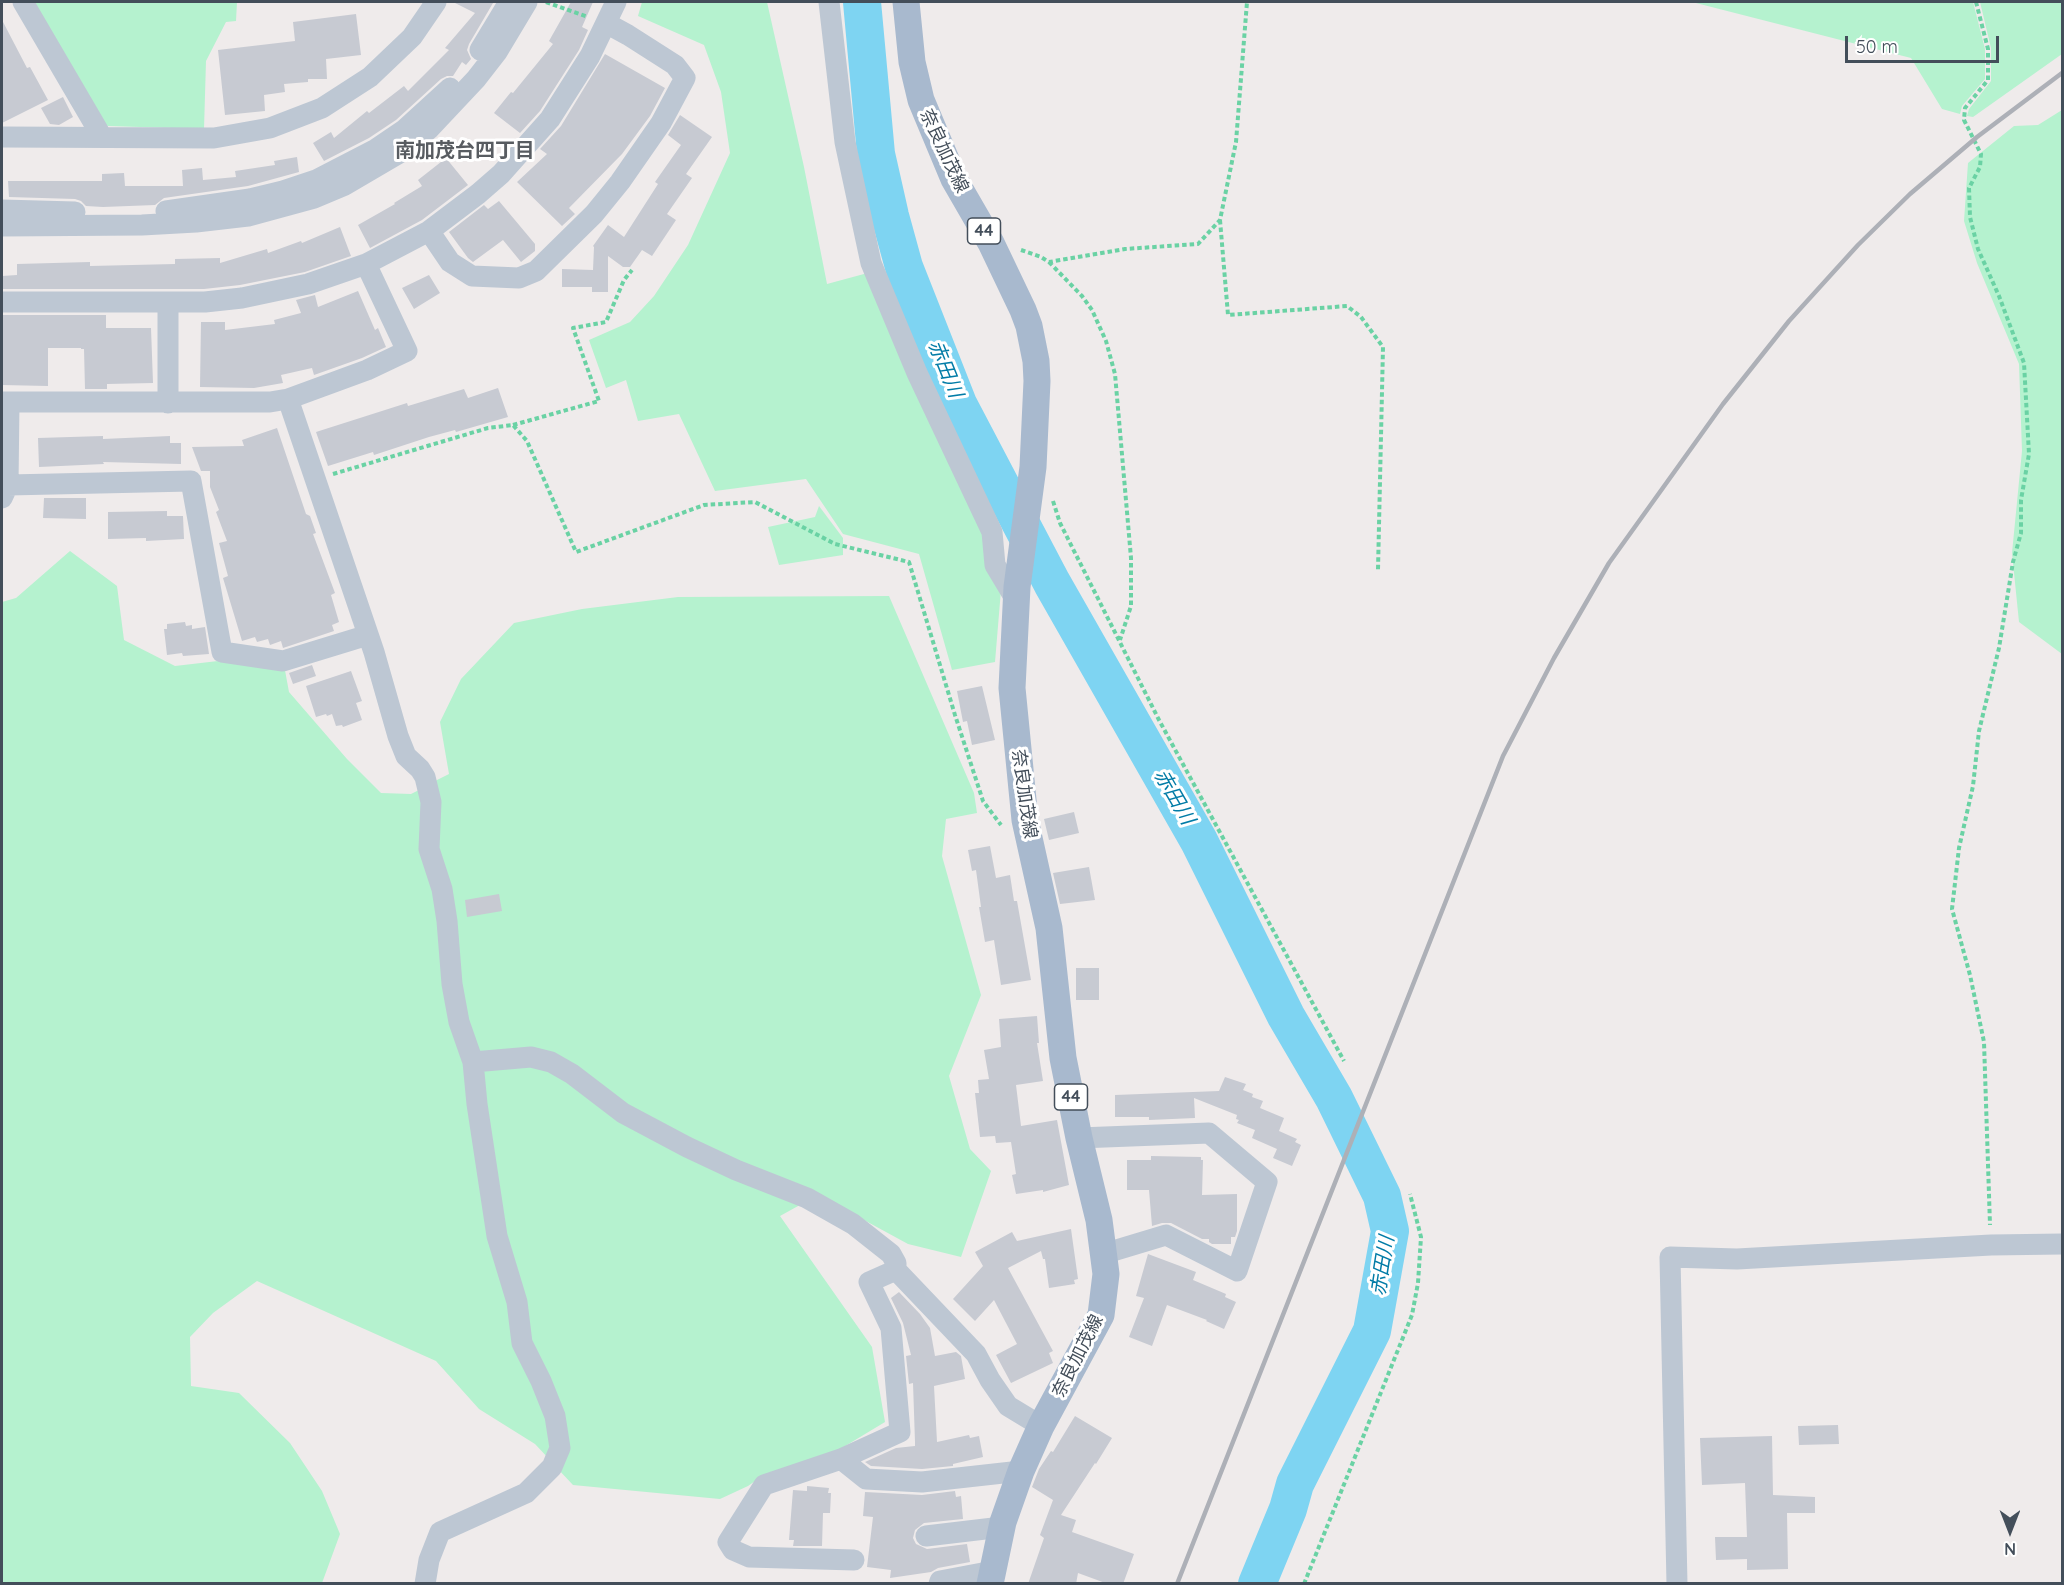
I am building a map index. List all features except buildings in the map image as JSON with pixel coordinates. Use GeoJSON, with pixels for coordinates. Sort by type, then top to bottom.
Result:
{"type":"FeatureCollection","features":[{"type":"Feature","properties":{"kind":"main road","name":"奈良加茂線"},"geometry":{"type":"LineString","coordinates":[[906,2],[912,62],[921,100],[954,179],[991,243],[1023,310],[1033,343],[1037,381],[1033,467],[1016,594],[1012,688],[1025,820],[1049,928],[1063,1058],[1099,1220],[1106,1274],[1101,1315],[1041,1426],[1021,1471],[1002,1527],[991,1577]]}},
{"type":"Feature","properties":{"kind":"street"},"geometry":{"type":"LineString","coordinates":[[23,2],[102,137]]}},
{"type":"Feature","properties":{"kind":"street"},"geometry":{"type":"LineString","coordinates":[[2,137],[214,138],[261,130],[297,119],[322,108],[370,77],[412,37],[436,2]]}},
{"type":"Feature","properties":{"kind":"street"},"geometry":{"type":"LineString","coordinates":[[2,210],[146,213],[250,199],[315,180],[376,149],[430,108],[469,65],[486,42],[509,2]]}},
{"type":"Feature","properties":{"kind":"street"},"geometry":{"type":"LineString","coordinates":[[2,226],[142,225],[196,222],[248,216],[282,208],[335,190],[404,151],[429,129],[483,70],[527,2]]}},
{"type":"Feature","properties":{"kind":"street"},"geometry":{"type":"LineString","coordinates":[[2,302],[168,302],[233,299],[279,292],[366,264],[429,231],[478,194],[527,147],[571,88],[616,2]]}},
{"type":"Feature","properties":{"kind":"street"},"geometry":{"type":"LineString","coordinates":[[830,2],[845,142],[871,263],[917,373],[992,532],[995,565],[1016,594]]}},
{"type":"Feature","properties":{"kind":"street"},"geometry":{"type":"LineString","coordinates":[[429,231],[450,262],[472,276],[519,278],[536,270],[594,214],[641,153],[661,123],[685,78],[675,64],[606,23]]}},
{"type":"Feature","properties":{"kind":"street"},"geometry":{"type":"LineString","coordinates":[[366,264],[407,351],[367,370],[288,399],[270,402],[5,402],[4,489],[191,481],[222,652],[283,661],[368,635]]}},
{"type":"Feature","properties":{"kind":"street"},"geometry":{"type":"LineString","coordinates":[[168,302],[168,403]]}},
{"type":"Feature","properties":{"kind":"street"},"geometry":{"type":"LineString","coordinates":[[288,399],[368,635],[398,736],[406,756],[425,777],[430,802],[429,849],[442,889],[452,984],[459,1022],[473,1062],[497,1236],[517,1302],[522,1343],[555,1416],[560,1448],[552,1467],[526,1493],[440,1532],[429,1560],[425,1584]]}},
{"type":"Feature","properties":{"kind":"street"},"geometry":{"type":"LineString","coordinates":[[473,1062],[531,1057],[551,1062],[572,1074],[623,1113],[736,1170],[807,1198],[854,1224],[891,1254],[896,1263],[896,1270],[976,1353],[990,1380],[1008,1406],[1041,1426]]}},
{"type":"Feature","properties":{"kind":"street"},"geometry":{"type":"LineString","coordinates":[[1079,1138],[1209,1133],[1267,1182],[1237,1271],[1166,1235],[1103,1254]]}},
{"type":"Feature","properties":{"kind":"street"},"geometry":{"type":"LineString","coordinates":[[1677,1584],[1670,1257],[1737,1259],[1991,1245],[2062,1244]]}},
{"type":"Feature","properties":{"kind":"street"},"geometry":{"type":"LineString","coordinates":[[854,1560],[749,1557],[733,1550],[728,1542],[764,1485],[841,1459],[900,1432],[891,1328],[869,1282],[896,1270]]}},
{"type":"Feature","properties":{"kind":"street"},"geometry":{"type":"LineString","coordinates":[[841,1459],[866,1479],[922,1482],[1021,1471]]}},
{"type":"Feature","properties":{"kind":"street"},"geometry":{"type":"LineString","coordinates":[[926,1536],[1002,1527]]}},
{"type":"Feature","properties":{"kind":"street"},"geometry":{"type":"LineString","coordinates":[[939,1584],[940,1581],[991,1577]]}},
{"type":"Feature","properties":{"kind":"path"},"geometry":{"type":"LineString","coordinates":[[546,2],[606,23]]}},
{"type":"Feature","properties":{"kind":"path"},"geometry":{"type":"LineString","coordinates":[[1247,2],[1236,142],[1220,220],[1228,315],[1347,306],[1372,329],[1383,347],[1378,570]]}},
{"type":"Feature","properties":{"kind":"path"},"geometry":{"type":"LineString","coordinates":[[1976,2],[1988,48],[1988,80],[1965,108],[1964,120],[1981,154],[1980,167],[1969,188],[1970,217],[1978,249],[1999,296],[2024,363],[2029,454],[2021,500],[2021,533],[2013,561],[1999,648],[1979,730],[1973,786],[1959,848],[1952,909],[1970,975],[1984,1042],[1991,1245]]}},
{"type":"Feature","properties":{"kind":"path"},"geometry":{"type":"LineString","coordinates":[[1049,262],[1125,249],[1198,244],[1220,220]]}},
{"type":"Feature","properties":{"kind":"path"},"geometry":{"type":"LineString","coordinates":[[991,243],[1031,253],[1049,262],[1082,296],[1092,310],[1106,341],[1115,374],[1131,558],[1131,606],[1120,640]]}},
{"type":"Feature","properties":{"kind":"path"},"geometry":{"type":"LineString","coordinates":[[315,479],[488,428],[513,425],[599,401],[573,328],[606,322],[624,280],[632,270]]}},
{"type":"Feature","properties":{"kind":"path"},"geometry":{"type":"LineString","coordinates":[[513,425],[527,441],[576,552],[704,505],[755,502],[835,544],[909,561],[983,801],[1004,830]]}},
{"type":"Feature","properties":{"kind":"path"},"geometry":{"type":"LineString","coordinates":[[1033,467],[1043,469],[1060,523],[1159,720],[1344,1061]]}},
{"type":"Feature","properties":{"kind":"path"},"geometry":{"type":"LineString","coordinates":[[1304,1584],[1413,1315],[1421,1237],[1410,1194]]}},
{"type":"Feature","properties":{"kind":"green space"},"geometry":{"type":"Polygon","coordinates":[[[34,2],[237,2],[236,21],[226,22],[206,61],[204,129],[108,126],[101,123],[34,2]]]}},
{"type":"Feature","properties":{"kind":"green space"},"geometry":{"type":"Polygon","coordinates":[[[642,2],[767,2],[804,167],[827,284],[875,271],[1004,554],[995,662],[952,670],[919,554],[843,534],[806,479],[715,491],[679,414],[638,421],[626,380],[606,388],[589,340],[630,322],[654,296],[688,245],[730,153],[721,92],[704,45],[638,16],[642,2]]]}},
{"type":"Feature","properties":{"kind":"green space"},"geometry":{"type":"Polygon","coordinates":[[[1692,2],[1973,2],[1985,49],[1985,79],[1962,106],[1960,114],[1942,109],[1911,58],[1692,2]]]}},
{"type":"Feature","properties":{"kind":"green space"},"geometry":{"type":"Polygon","coordinates":[[[1980,2],[2062,2],[2062,54],[1973,117],[1967,116],[1969,109],[1991,81],[1991,48],[1980,2]]]}},
{"type":"Feature","properties":{"kind":"green space"},"geometry":{"type":"Polygon","coordinates":[[[2062,110],[2062,654],[2019,622],[2012,553],[2022,451],[2019,364],[1977,263],[1964,221],[1968,163],[2014,126],[2038,125],[2062,110]]]}},
{"type":"Feature","properties":{"kind":"green space"},"geometry":{"type":"Polygon","coordinates":[[[819,506],[843,538],[843,555],[779,565],[768,527],[815,517],[819,506]]]}},
{"type":"Feature","properties":{"kind":"green space"},"geometry":{"type":"Polygon","coordinates":[[[70,551],[117,586],[124,640],[175,666],[218,661],[284,665],[289,692],[347,759],[381,793],[411,794],[423,788],[472,1104],[550,1417],[550,1460],[535,1444],[479,1409],[436,1361],[257,1281],[213,1313],[190,1337],[191,1386],[239,1393],[290,1443],[322,1491],[340,1534],[322,1583],[2,1584],[2,602],[16,598],[70,551]]]}},
{"type":"Feature","properties":{"kind":"green space"},"geometry":{"type":"Polygon","coordinates":[[[889,596],[974,793],[977,813],[946,819],[942,856],[981,995],[949,1076],[970,1149],[991,1171],[961,1257],[908,1244],[818,1195],[780,1216],[872,1347],[885,1422],[827,1457],[758,1479],[720,1499],[573,1485],[557,1468],[503,1235],[434,848],[433,782],[449,774],[440,722],[461,679],[514,623],[582,609],[678,597],[889,596]]]}},
{"type":"Feature","properties":{"kind":"waterway","name":"赤田川"},"geometry":{"type":"LineString","coordinates":[[862,2],[876,154],[890,216],[904,267],[958,404],[1052,583],[1199,841],[1286,1016],[1334,1098],[1382,1196],[1390,1231],[1372,1331],[1295,1484],[1288,1509],[1257,1584]]}},
{"type":"Feature","properties":{"kind":"railway"},"geometry":{"type":"LineString","coordinates":[[1177,1584],[1503,756],[1554,658],[1609,563],[1723,404],[1789,321],[1858,245],[1910,194],[1977,137],[2062,73]]}},
{"type":"Feature","properties":{"kind":"district","name":"南加茂台四丁目"},"geometry":{"type":"Point","coordinates":[465,151]}}]}
